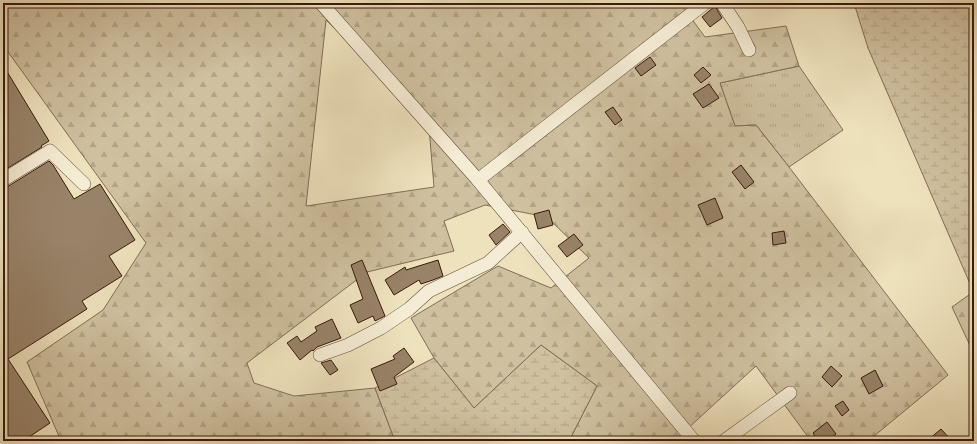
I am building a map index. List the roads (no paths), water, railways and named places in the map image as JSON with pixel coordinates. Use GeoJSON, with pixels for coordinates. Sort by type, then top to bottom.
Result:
{"type":"FeatureCollection","features":[{"type":"Feature","properties":{"kind":"street"},"geometry":{"type":"LineString","coordinates":[[321,3],[478,180],[694,441]]}},
{"type":"Feature","properties":{"kind":"street"},"geometry":{"type":"LineString","coordinates":[[478,180],[705,3]]}},
{"type":"Feature","properties":{"kind":"street"},"geometry":{"type":"LineString","coordinates":[[722,3],[738,26],[749,50]]}},
{"type":"Feature","properties":{"kind":"street"},"geometry":{"type":"LineString","coordinates":[[3,180],[50,151],[84,184]]}},
{"type":"Feature","properties":{"kind":"street"},"geometry":{"type":"LineString","coordinates":[[320,355],[348,345],[381,328],[409,309],[429,291],[488,263],[522,232]]}},
{"type":"Feature","properties":{"kind":"street"},"geometry":{"type":"LineString","coordinates":[[724,441],[790,393]]}}]}
